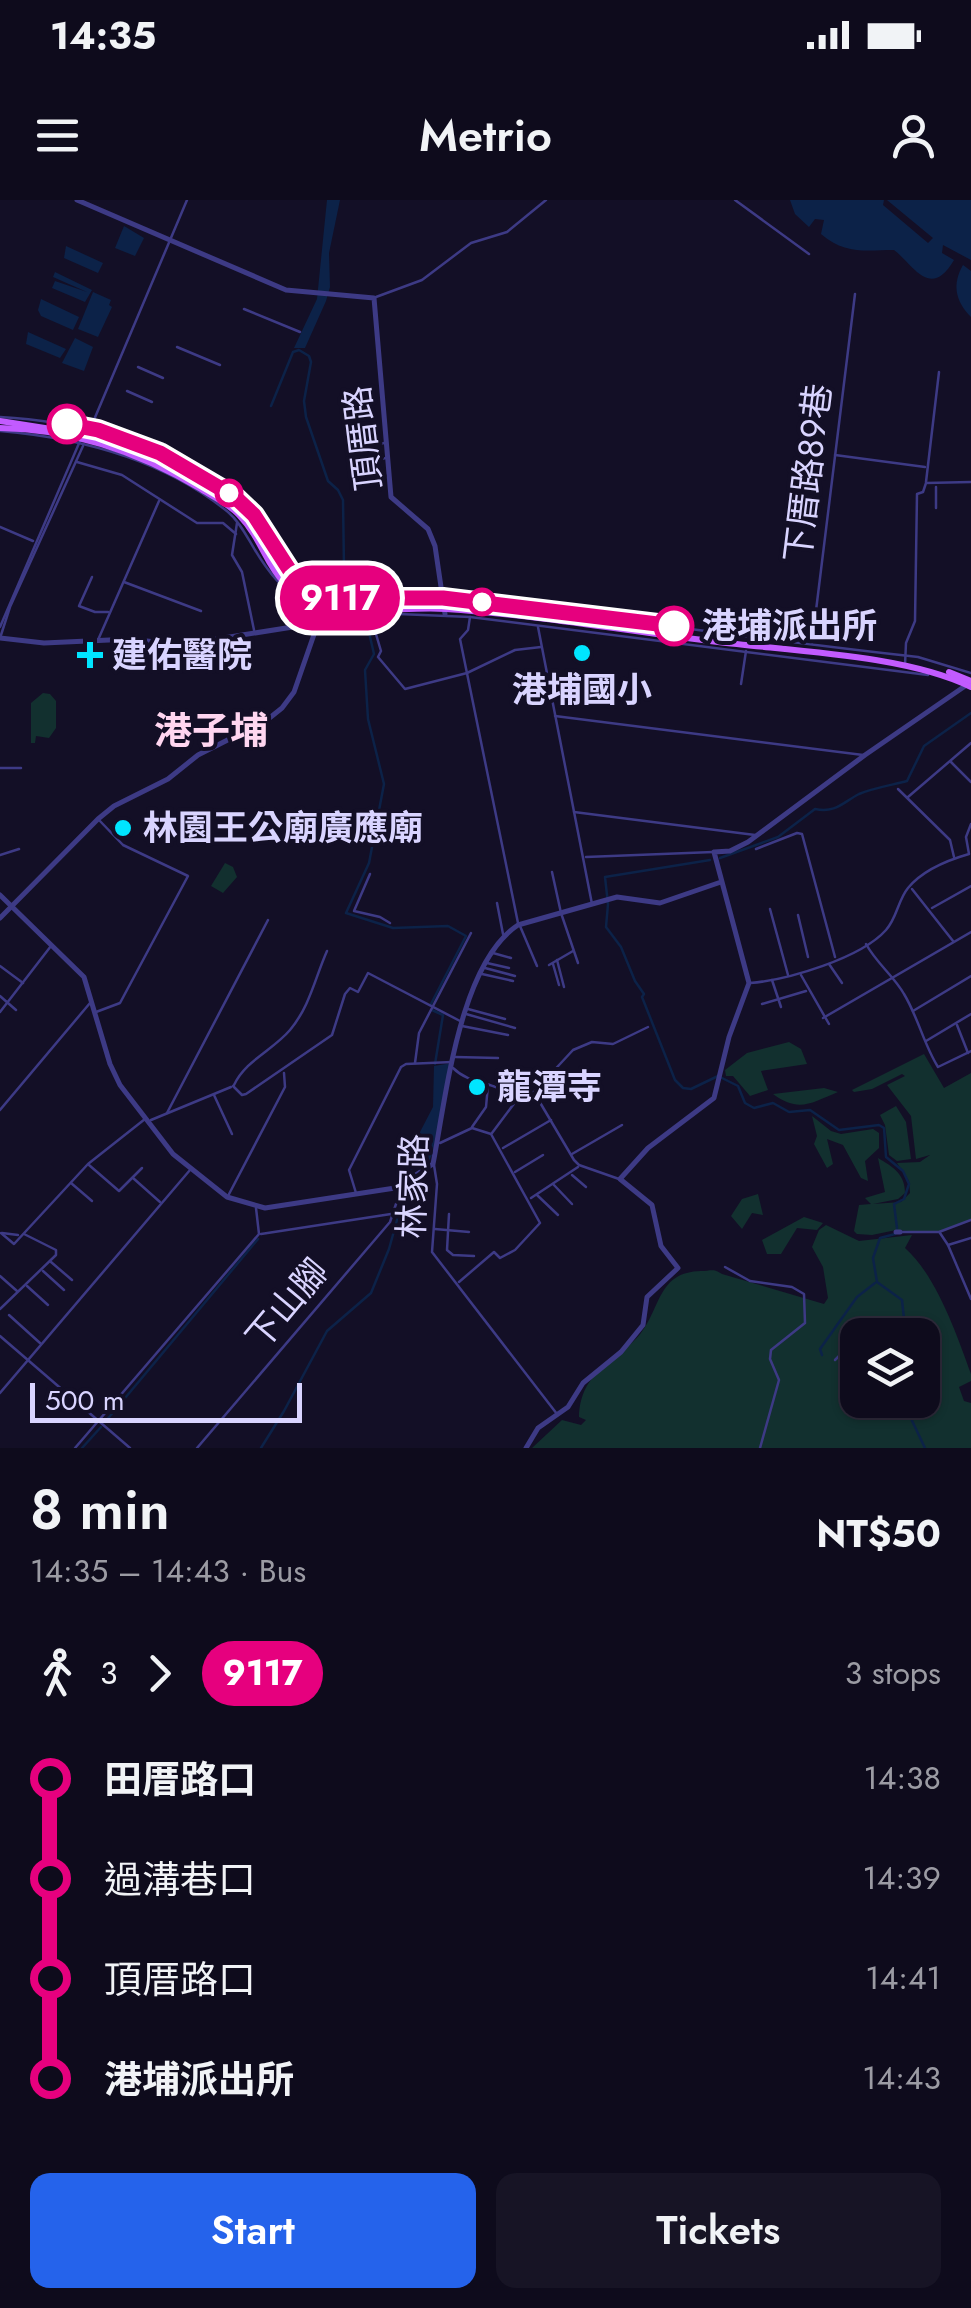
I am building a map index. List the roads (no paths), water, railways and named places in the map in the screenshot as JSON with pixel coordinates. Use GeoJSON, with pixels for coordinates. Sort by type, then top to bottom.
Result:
{"type":"FeatureCollection","features":[{"type":"Feature","properties":{"kind":"main road"},"geometry":{"type":"LineString","coordinates":[[0,425],[84,437],[170,464],[239,511],[295,584],[336,605]]}},
{"type":"Feature","properties":{"kind":"main road"},"geometry":{"type":"LineString","coordinates":[[239,511],[282,581],[302,596],[336,605],[493,607],[536,620]]}},
{"type":"Feature","properties":{"kind":"main road"},"geometry":{"type":"LineString","coordinates":[[444,606],[932,667],[969,685]]}},
{"type":"Feature","properties":{"kind":"street"},"geometry":{"type":"LineString","coordinates":[[77,200],[286,290],[374,298],[422,280],[471,243],[507,232],[546,200]]}},
{"type":"Feature","properties":{"kind":"street"},"geometry":{"type":"LineString","coordinates":[[0,627],[187,200]]}},
{"type":"Feature","properties":{"kind":"street"},"geometry":{"type":"LineString","coordinates":[[735,200],[808,254]]}},
{"type":"Feature","properties":{"kind":"street","name":"下厝路89巷"},"geometry":{"type":"LineString","coordinates":[[811,652],[855,294]]}},
{"type":"Feature","properties":{"kind":"street","name":"頂厝路"},"geometry":{"type":"LineString","coordinates":[[374,298],[392,500],[424,524],[436,546],[444,606]]}},
{"type":"Feature","properties":{"kind":"street"},"geometry":{"type":"LineString","coordinates":[[244,309],[300,332]]}},
{"type":"Feature","properties":{"kind":"street"},"geometry":{"type":"LineString","coordinates":[[177,347],[220,366]]}},
{"type":"Feature","properties":{"kind":"street"},"geometry":{"type":"LineString","coordinates":[[138,366],[163,378]]}},
{"type":"Feature","properties":{"kind":"street"},"geometry":{"type":"LineString","coordinates":[[938,372],[926,483],[924,491],[916,496],[915,622],[906,643],[906,664],[938,660],[971,674]]}},
{"type":"Feature","properties":{"kind":"street"},"geometry":{"type":"LineString","coordinates":[[127,392],[152,402]]}},
{"type":"Feature","properties":{"kind":"street"},"geometry":{"type":"LineString","coordinates":[[84,437],[166,474],[224,509],[239,511],[232,556],[242,572],[254,632]]}},
{"type":"Feature","properties":{"kind":"street"},"geometry":{"type":"LineString","coordinates":[[356,446],[386,443]]}},
{"type":"Feature","properties":{"kind":"street"},"geometry":{"type":"LineString","coordinates":[[835,455],[927,468]]}},
{"type":"Feature","properties":{"kind":"street"},"geometry":{"type":"LineString","coordinates":[[358,463],[388,458]]}},
{"type":"Feature","properties":{"kind":"street"},"geometry":{"type":"LineString","coordinates":[[73,461],[122,475],[197,522],[222,523],[236,534]]}},
{"type":"Feature","properties":{"kind":"street"},"geometry":{"type":"LineString","coordinates":[[926,483],[971,482]]}},
{"type":"Feature","properties":{"kind":"street"},"geometry":{"type":"LineString","coordinates":[[936,485],[936,508]]}},
{"type":"Feature","properties":{"kind":"street"},"geometry":{"type":"LineString","coordinates":[[97,642],[160,498]]}},
{"type":"Feature","properties":{"kind":"street"},"geometry":{"type":"LineString","coordinates":[[0,526],[37,543]]}},
{"type":"Feature","properties":{"kind":"street"},"geometry":{"type":"LineString","coordinates":[[37,543],[0,638],[24,642],[131,639],[180,645],[318,623]]}},
{"type":"Feature","properties":{"kind":"street"},"geometry":{"type":"LineString","coordinates":[[92,577],[79,606],[110,612]]}},
{"type":"Feature","properties":{"kind":"street"},"geometry":{"type":"LineString","coordinates":[[124,582],[200,611]]}},
{"type":"Feature","properties":{"kind":"street"},"geometry":{"type":"LineString","coordinates":[[0,918],[114,806],[168,779],[198,755],[267,720],[282,708],[298,684],[318,623],[336,605]]}},
{"type":"Feature","properties":{"kind":"street"},"geometry":{"type":"LineString","coordinates":[[364,606],[381,651],[378,657]]}},
{"type":"Feature","properties":{"kind":"street"},"geometry":{"type":"LineString","coordinates":[[444,606],[470,617],[536,620],[592,904]]}},
{"type":"Feature","properties":{"kind":"street"},"geometry":{"type":"LineString","coordinates":[[493,607],[628,628]]}},
{"type":"Feature","properties":{"kind":"street"},"geometry":{"type":"LineString","coordinates":[[470,617],[468,630],[460,639],[519,924],[537,966]]}},
{"type":"Feature","properties":{"kind":"street"},"geometry":{"type":"LineString","coordinates":[[653,632],[746,651],[765,646]]}},
{"type":"Feature","properties":{"kind":"street"},"geometry":{"type":"LineString","coordinates":[[371,654],[405,689],[467,674],[515,650],[542,647]]}},
{"type":"Feature","properties":{"kind":"street"},"geometry":{"type":"LineString","coordinates":[[741,684],[746,651]]}},
{"type":"Feature","properties":{"kind":"street"},"geometry":{"type":"LineString","coordinates":[[583,858],[714,852],[740,847],[864,755],[969,685]]}},
{"type":"Feature","properties":{"kind":"street"},"geometry":{"type":"LineString","coordinates":[[555,716],[864,755]]}},
{"type":"Feature","properties":{"kind":"street"},"geometry":{"type":"LineString","coordinates":[[908,798],[971,743]]}},
{"type":"Feature","properties":{"kind":"street"},"geometry":{"type":"LineString","coordinates":[[950,762],[971,782]]}},
{"type":"Feature","properties":{"kind":"street"},"geometry":{"type":"LineString","coordinates":[[0,768],[22,768]]}},
{"type":"Feature","properties":{"kind":"street"},"geometry":{"type":"LineString","coordinates":[[898,789],[950,840],[954,858]]}},
{"type":"Feature","properties":{"kind":"street"},"geometry":{"type":"LineString","coordinates":[[572,812],[756,835]]}},
{"type":"Feature","properties":{"kind":"street"},"geometry":{"type":"LineString","coordinates":[[94,1012],[120,1003],[188,876],[123,844],[98,819]]}},
{"type":"Feature","properties":{"kind":"street"},"geometry":{"type":"LineString","coordinates":[[749,983],[800,974],[866,944],[890,924],[910,886],[954,858],[970,854],[966,837],[971,824]]}},
{"type":"Feature","properties":{"kind":"street"},"geometry":{"type":"LineString","coordinates":[[756,849],[802,834],[836,958]]}},
{"type":"Feature","properties":{"kind":"street"},"geometry":{"type":"LineString","coordinates":[[0,855],[20,849]]}},
{"type":"Feature","properties":{"kind":"street"},"geometry":{"type":"LineString","coordinates":[[620,1179],[648,1148],[709,1103],[716,1092],[749,983],[714,852]]}},
{"type":"Feature","properties":{"kind":"street"},"geometry":{"type":"LineString","coordinates":[[552,872],[578,964]]}},
{"type":"Feature","properties":{"kind":"street"},"geometry":{"type":"LineString","coordinates":[[370,874],[354,911],[390,923]]}},
{"type":"Feature","properties":{"kind":"street"},"geometry":{"type":"LineString","coordinates":[[519,924],[620,897],[656,904],[721,882]]}},
{"type":"Feature","properties":{"kind":"street"},"geometry":{"type":"LineString","coordinates":[[910,886],[954,943]]}},
{"type":"Feature","properties":{"kind":"street"},"geometry":{"type":"LineString","coordinates":[[930,909],[971,886]]}},
{"type":"Feature","properties":{"kind":"street"},"geometry":{"type":"LineString","coordinates":[[0,895],[82,974],[115,1077],[166,1146],[190,1170],[227,1197],[256,1208],[356,1194],[402,1184],[434,1164]]}},
{"type":"Feature","properties":{"kind":"street"},"geometry":{"type":"LineString","coordinates":[[497,903],[504,935]]}},
{"type":"Feature","properties":{"kind":"street"},"geometry":{"type":"LineString","coordinates":[[770,909],[788,976]]}},
{"type":"Feature","properties":{"kind":"street"},"geometry":{"type":"LineString","coordinates":[[798,916],[808,957]]}},
{"type":"Feature","properties":{"kind":"street"},"geometry":{"type":"LineString","coordinates":[[167,1113],[268,920]]}},
{"type":"Feature","properties":{"kind":"street","name":"林家路"},"geometry":{"type":"LineString","coordinates":[[519,924],[491,952],[461,1024],[434,1164],[437,1184],[432,1252],[557,1414]]}},
{"type":"Feature","properties":{"kind":"street"},"geometry":{"type":"LineString","coordinates":[[822,1018],[971,932]]}},
{"type":"Feature","properties":{"kind":"street"},"geometry":{"type":"LineString","coordinates":[[414,1065],[418,1032],[471,933]]}},
{"type":"Feature","properties":{"kind":"street"},"geometry":{"type":"LineString","coordinates":[[866,944],[913,1011],[938,1068],[970,1052],[956,1023]]}},
{"type":"Feature","properties":{"kind":"street"},"geometry":{"type":"LineString","coordinates":[[0,1012],[51,946]]}},
{"type":"Feature","properties":{"kind":"street"},"geometry":{"type":"LineString","coordinates":[[553,963],[575,950]]}},
{"type":"Feature","properties":{"kind":"street"},"geometry":{"type":"LineString","coordinates":[[0,1234],[14,1244],[88,1164],[148,1119],[233,1086],[241,1070],[276,1046],[292,1028],[320,976],[327,951]]}},
{"type":"Feature","properties":{"kind":"street"},"geometry":{"type":"LineString","coordinates":[[491,952],[511,958]]}},
{"type":"Feature","properties":{"kind":"street"},"geometry":{"type":"LineString","coordinates":[[553,963],[558,985]]}},
{"type":"Feature","properties":{"kind":"street"},"geometry":{"type":"LineString","coordinates":[[553,963],[564,987]]}},
{"type":"Feature","properties":{"kind":"street"},"geometry":{"type":"LineString","coordinates":[[828,964],[842,984]]}},
{"type":"Feature","properties":{"kind":"street"},"geometry":{"type":"LineString","coordinates":[[0,966],[23,984]]}},
{"type":"Feature","properties":{"kind":"street"},"geometry":{"type":"LineString","coordinates":[[483,968],[510,968]]}},
{"type":"Feature","properties":{"kind":"street"},"geometry":{"type":"LineString","coordinates":[[483,968],[514,978]]}},
{"type":"Feature","properties":{"kind":"street"},"geometry":{"type":"LineString","coordinates":[[233,1086],[246,1094],[332,1035],[345,994],[350,988],[358,992],[368,973],[461,1024],[508,1036]]}},
{"type":"Feature","properties":{"kind":"street"},"geometry":{"type":"LineString","coordinates":[[800,974],[828,1024]]}},
{"type":"Feature","properties":{"kind":"street"},"geometry":{"type":"LineString","coordinates":[[913,1011],[970,977],[971,985]]}},
{"type":"Feature","properties":{"kind":"street"},"geometry":{"type":"LineString","coordinates":[[772,980],[781,1008]]}},
{"type":"Feature","properties":{"kind":"street"},"geometry":{"type":"LineString","coordinates":[[762,1004],[807,990]]}},
{"type":"Feature","properties":{"kind":"street"},"geometry":{"type":"LineString","coordinates":[[0,996],[16,1010]]}},
{"type":"Feature","properties":{"kind":"street"},"geometry":{"type":"LineString","coordinates":[[0,1110],[91,1001]]}},
{"type":"Feature","properties":{"kind":"street"},"geometry":{"type":"LineString","coordinates":[[465,1011],[505,1018]]}},
{"type":"Feature","properties":{"kind":"street"},"geometry":{"type":"LineString","coordinates":[[465,1011],[515,1028]]}},
{"type":"Feature","properties":{"kind":"street"},"geometry":{"type":"LineString","coordinates":[[926,1041],[971,1014]]}},
{"type":"Feature","properties":{"kind":"street"},"geometry":{"type":"LineString","coordinates":[[454,1062],[468,1079],[497,1085],[515,1096],[534,1092],[573,1050],[592,1042],[613,1044],[648,1027]]}},
{"type":"Feature","properties":{"kind":"street"},"geometry":{"type":"LineString","coordinates":[[356,1194],[348,1170],[401,1067],[498,1058]]}},
{"type":"Feature","properties":{"kind":"street"},"geometry":{"type":"LineString","coordinates":[[227,1197],[285,1087],[284,1071]]}},
{"type":"Feature","properties":{"kind":"street"},"geometry":{"type":"LineString","coordinates":[[497,1085],[501,1073]]}},
{"type":"Feature","properties":{"kind":"street"},"geometry":{"type":"LineString","coordinates":[[437,1145],[472,1128],[486,1107],[488,1084]]}},
{"type":"Feature","properties":{"kind":"street"},"geometry":{"type":"LineString","coordinates":[[526,1448],[538,1428],[568,1407],[583,1383],[621,1352],[643,1325],[648,1297],[678,1268],[661,1246],[652,1205],[620,1179],[579,1166],[534,1092]]}},
{"type":"Feature","properties":{"kind":"street"},"geometry":{"type":"LineString","coordinates":[[214,1094],[232,1134]]}},
{"type":"Feature","properties":{"kind":"street"},"geometry":{"type":"LineString","coordinates":[[491,1134],[512,1110],[515,1096]]}},
{"type":"Feature","properties":{"kind":"street"},"geometry":{"type":"LineString","coordinates":[[502,1149],[551,1120]]}},
{"type":"Feature","properties":{"kind":"street"},"geometry":{"type":"LineString","coordinates":[[570,1155],[622,1125]]}},
{"type":"Feature","properties":{"kind":"street"},"geometry":{"type":"LineString","coordinates":[[458,1283],[494,1252],[500,1258],[515,1250],[540,1223],[502,1149],[491,1134],[472,1128]]}},
{"type":"Feature","properties":{"kind":"street"},"geometry":{"type":"LineString","coordinates":[[514,1172],[543,1156]]}},
{"type":"Feature","properties":{"kind":"street"},"geometry":{"type":"LineString","coordinates":[[88,1164],[120,1191],[142,1168]]}},
{"type":"Feature","properties":{"kind":"street"},"geometry":{"type":"LineString","coordinates":[[529,1199],[579,1166]]}},
{"type":"Feature","properties":{"kind":"street"},"geometry":{"type":"LineString","coordinates":[[0,1393],[190,1170]]}},
{"type":"Feature","properties":{"kind":"street"},"geometry":{"type":"LineString","coordinates":[[570,1173],[586,1187]]}},
{"type":"Feature","properties":{"kind":"street"},"geometry":{"type":"LineString","coordinates":[[132,1178],[162,1203]]}},
{"type":"Feature","properties":{"kind":"street"},"geometry":{"type":"LineString","coordinates":[[70,1182],[92,1201]]}},
{"type":"Feature","properties":{"kind":"street","name":"下山腳"},"geometry":{"type":"LineString","coordinates":[[197,1448],[395,1213],[402,1184]]}},
{"type":"Feature","properties":{"kind":"street"},"geometry":{"type":"LineString","coordinates":[[553,1184],[572,1204]]}},
{"type":"Feature","properties":{"kind":"street"},"geometry":{"type":"LineString","coordinates":[[536,1195],[558,1215]]}},
{"type":"Feature","properties":{"kind":"street"},"geometry":{"type":"LineString","coordinates":[[256,1208],[259,1234]]}},
{"type":"Feature","properties":{"kind":"street"},"geometry":{"type":"LineString","coordinates":[[75,1448],[259,1234],[395,1213]]}},
{"type":"Feature","properties":{"kind":"street"},"geometry":{"type":"LineString","coordinates":[[449,1214],[448,1252],[474,1256]]}},
{"type":"Feature","properties":{"kind":"street"},"geometry":{"type":"LineString","coordinates":[[898,1232],[939,1232],[971,1220]]}},
{"type":"Feature","properties":{"kind":"street"},"geometry":{"type":"LineString","coordinates":[[434,1229],[469,1232]]}},
{"type":"Feature","properties":{"kind":"street"},"geometry":{"type":"LineString","coordinates":[[939,1232],[971,1298]]}},
{"type":"Feature","properties":{"kind":"street"},"geometry":{"type":"LineString","coordinates":[[0,1234],[21,1234],[56,1250],[42,1270],[0,1308]]}},
{"type":"Feature","properties":{"kind":"street"},"geometry":{"type":"LineString","coordinates":[[948,1244],[971,1238]]}},
{"type":"Feature","properties":{"kind":"street"},"geometry":{"type":"LineString","coordinates":[[50,1261],[72,1280]]}},
{"type":"Feature","properties":{"kind":"street"},"geometry":{"type":"LineString","coordinates":[[724,1267],[750,1281],[792,1286],[804,1294],[805,1323],[770,1350],[779,1380],[760,1448]]}},
{"type":"Feature","properties":{"kind":"street"},"geometry":{"type":"LineString","coordinates":[[42,1270],[64,1290]]}},
{"type":"Feature","properties":{"kind":"street"},"geometry":{"type":"LineString","coordinates":[[0,1276],[18,1292]]}},
{"type":"Feature","properties":{"kind":"street"},"geometry":{"type":"LineString","coordinates":[[26,1285],[48,1305]]}},
{"type":"Feature","properties":{"kind":"street"},"geometry":{"type":"LineString","coordinates":[[9,1315],[42,1344]]}},
{"type":"Feature","properties":{"kind":"street"},"geometry":{"type":"LineString","coordinates":[[0,1336],[130,1448]]}},
{"type":"Feature","properties":{"kind":"street"},"geometry":{"type":"LineString","coordinates":[[836,1360],[840,1356]]}},
{"type":"Feature","properties":{"kind":"water"},"geometry":{"type":"Polygon","coordinates":[[[327,200],[340,200],[329,253],[330,287],[305,348],[294,348],[317,299],[327,200]]]}},
{"type":"Feature","properties":{"kind":"water"},"geometry":{"type":"Polygon","coordinates":[[[790,200],[884,200],[883,205],[928,243],[933,238],[887,200],[971,200],[971,260],[943,245],[942,253],[954,260],[945,272],[929,279],[894,250],[856,250],[830,241],[821,234],[824,220],[815,219],[809,227],[795,214],[790,200]]]}},
{"type":"Feature","properties":{"kind":"water"},"geometry":{"type":"Polygon","coordinates":[[[124,226],[144,238],[135,256],[115,248],[124,226]]]}},
{"type":"Feature","properties":{"kind":"water"},"geometry":{"type":"Polygon","coordinates":[[[66,246],[103,263],[98,273],[64,258],[66,246]]]}},
{"type":"Feature","properties":{"kind":"water"},"geometry":{"type":"Polygon","coordinates":[[[963,265],[971,271],[971,317],[957,292],[963,265]]]}},
{"type":"Feature","properties":{"kind":"water"},"geometry":{"type":"Polygon","coordinates":[[[55,272],[92,290],[85,302],[52,288],[55,281],[87,292],[53,277],[55,272]]]}},
{"type":"Feature","properties":{"kind":"water"},"geometry":{"type":"Polygon","coordinates":[[[93,292],[111,300],[112,307],[98,337],[78,329],[93,292]]]}},
{"type":"Feature","properties":{"kind":"water"},"geometry":{"type":"Polygon","coordinates":[[[41,299],[79,317],[73,330],[41,316],[41,299]]]}},
{"type":"Feature","properties":{"kind":"water"},"geometry":{"type":"Polygon","coordinates":[[[28,332],[66,349],[60,358],[26,344],[28,332]]]}},
{"type":"Feature","properties":{"kind":"water"},"geometry":{"type":"Polygon","coordinates":[[[75,338],[93,347],[84,371],[62,363],[75,338]]]}},
{"type":"Feature","properties":{"kind":"water"},"geometry":{"type":"Polygon","coordinates":[[[452,1063],[433,1153],[429,1161],[426,1157],[413,1162],[420,1132],[433,1107],[434,1066],[452,1063]]]}},
{"type":"Feature","properties":{"kind":"waterway"},"geometry":{"type":"LineString","coordinates":[[271,406],[293,352],[299,350],[309,356],[306,417],[328,481],[343,500],[344,567],[358,600]]}},
{"type":"Feature","properties":{"kind":"waterway"},"geometry":{"type":"LineString","coordinates":[[364,611],[374,654],[365,670],[368,719],[384,784],[369,863],[346,913],[393,928],[448,926],[466,936],[431,1004]]}},
{"type":"Feature","properties":{"kind":"waterway"},"geometry":{"type":"LineString","coordinates":[[720,858],[778,837],[815,809],[834,808],[864,792],[907,781],[924,746],[971,713]]}},
{"type":"Feature","properties":{"kind":"waterway"},"geometry":{"type":"LineString","coordinates":[[710,860],[605,877],[606,927],[621,947],[644,994],[675,1080],[683,1088],[691,1089],[718,1076],[738,1086],[745,1103],[754,1108],[773,1103],[789,1112],[810,1110],[839,1130],[879,1125],[884,1128],[886,1157],[903,1171],[909,1184],[904,1199],[894,1204],[897,1228]]}},
{"type":"Feature","properties":{"kind":"waterway"},"geometry":{"type":"LineString","coordinates":[[432,1010],[443,1015],[435,1064]]}},
{"type":"Feature","properties":{"kind":"waterway"},"geometry":{"type":"LineString","coordinates":[[409,1178],[413,1162]]}},
{"type":"Feature","properties":{"kind":"waterway"},"geometry":{"type":"LineString","coordinates":[[261,1448],[327,1331],[371,1293],[389,1249],[407,1184]]}},
{"type":"Feature","properties":{"kind":"waterway"},"geometry":{"type":"LineString","coordinates":[[895,1234],[880,1238],[873,1258],[877,1282],[902,1300],[904,1318]]}},
{"type":"Feature","properties":{"kind":"waterway"},"geometry":{"type":"LineString","coordinates":[[105,1422],[258,1239]]}},
{"type":"Feature","properties":{"kind":"waterway"},"geometry":{"type":"LineString","coordinates":[[822,1355],[820,1349],[857,1297],[875,1283]]}},
{"type":"Feature","properties":{"kind":"waterway"},"geometry":{"type":"LineString","coordinates":[[911,1418],[925,1448]]}},
{"type":"Feature","properties":{"kind":"waterway"},"geometry":{"type":"LineString","coordinates":[[82,1448],[101,1427]]}},
{"type":"Feature","properties":{"kind":"place","name":"港埔派出所"},"geometry":{"type":"Point","coordinates":[674,626]}},
{"type":"Feature","properties":{"kind":"place","name":"港埔國小"},"geometry":{"type":"Point","coordinates":[582,653]}},
{"type":"Feature","properties":{"kind":"place","name":"建佑醫院"},"geometry":{"type":"Point","coordinates":[90,655]}},
{"type":"Feature","properties":{"kind":"place","name":"林園王公廟廣應廟"},"geometry":{"type":"Point","coordinates":[123,828]}},
{"type":"Feature","properties":{"kind":"place","name":"龍潭寺"},"geometry":{"type":"Point","coordinates":[477,1087]}},
{"type":"Feature","properties":{"kind":"district","name":"港子埔"},"geometry":{"type":"Point","coordinates":[211,731]}}]}
